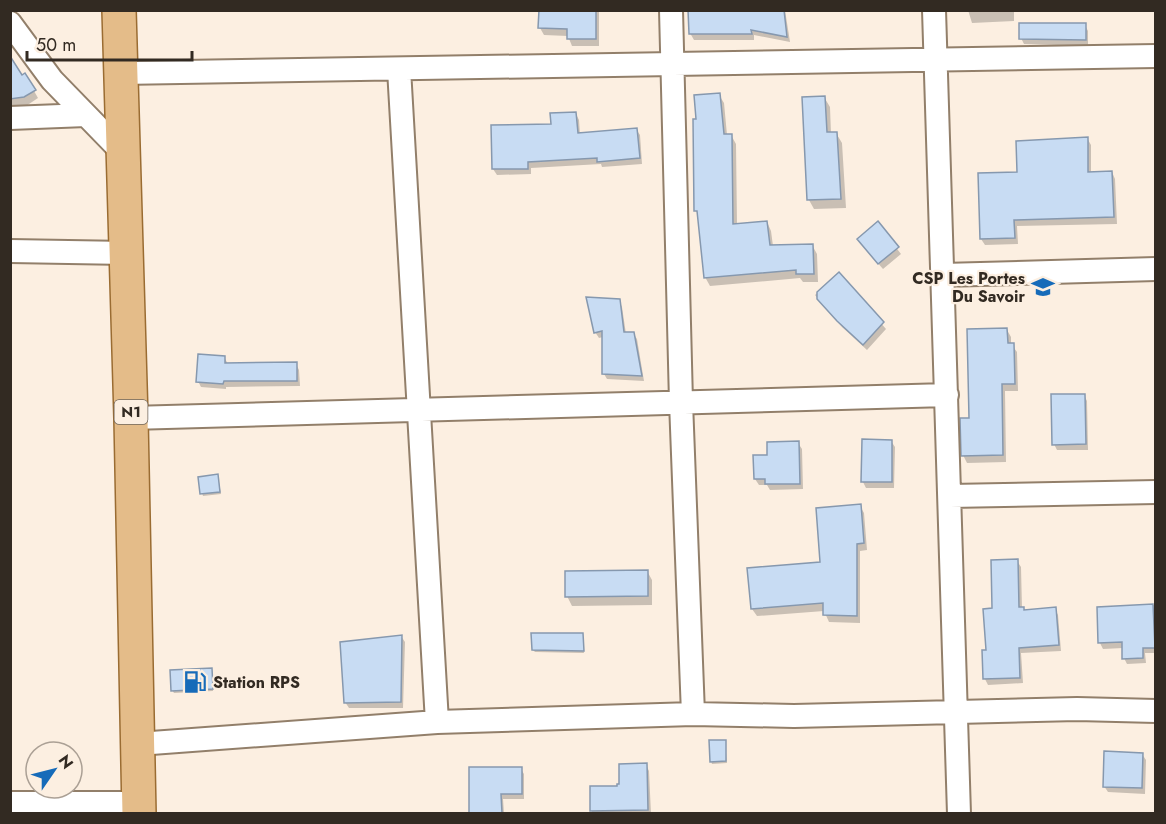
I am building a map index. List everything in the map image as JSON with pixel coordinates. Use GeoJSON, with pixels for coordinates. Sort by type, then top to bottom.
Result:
{"type":"FeatureCollection","features":[{"type":"Feature","properties":{"kind":"main road","name":"N1"},"geometry":{"type":"LineString","coordinates":[[119,10],[131,418],[138,808]]}},
{"type":"Feature","properties":{"kind":"street"},"geometry":{"type":"LineString","coordinates":[[671,10],[681,402],[693,714]]}},
{"type":"Feature","properties":{"kind":"street"},"geometry":{"type":"LineString","coordinates":[[934,10],[959,813]]}},
{"type":"Feature","properties":{"kind":"street"},"geometry":{"type":"LineString","coordinates":[[10,23],[52,80],[124,154]]}},
{"type":"Feature","properties":{"kind":"street"},"geometry":{"type":"LineString","coordinates":[[121,73],[1155,56]]}},
{"type":"Feature","properties":{"kind":"street"},"geometry":{"type":"LineString","coordinates":[[399,69],[437,722]]}},
{"type":"Feature","properties":{"kind":"street"},"geometry":{"type":"LineString","coordinates":[[10,118],[86,115]]}},
{"type":"Feature","properties":{"kind":"street"},"geometry":{"type":"LineString","coordinates":[[10,251],[127,253]]}},
{"type":"Feature","properties":{"kind":"street"},"geometry":{"type":"LineString","coordinates":[[943,275],[1155,269]]}},
{"type":"Feature","properties":{"kind":"street"},"geometry":{"type":"LineString","coordinates":[[131,418],[947,395]]}},
{"type":"Feature","properties":{"kind":"street"},"geometry":{"type":"LineString","coordinates":[[950,496],[1155,492]]}},
{"type":"Feature","properties":{"kind":"street"},"geometry":{"type":"LineString","coordinates":[[138,744],[437,722],[693,714],[794,716],[1077,709],[1155,711]]}},
{"type":"Feature","properties":{"kind":"street"},"geometry":{"type":"LineString","coordinates":[[10,802],[138,808]]}},
{"type":"Feature","properties":{"kind":"building"},"geometry":{"type":"Polygon","coordinates":[[[539,10],[596,10],[596,39],[567,39],[567,29],[538,28],[539,10]]]}},
{"type":"Feature","properties":{"kind":"building"},"geometry":{"type":"Polygon","coordinates":[[[688,10],[784,10],[787,37],[751,30],[752,34],[689,34],[688,10]]]}},
{"type":"Feature","properties":{"kind":"building"},"geometry":{"type":"Polygon","coordinates":[[[1019,23],[1086,23],[1086,40],[1019,39],[1019,23]]]}},
{"type":"Feature","properties":{"kind":"building"},"geometry":{"type":"Polygon","coordinates":[[[10,56],[22,75],[25,73],[36,90],[24,97],[10,99],[10,56]]]}},
{"type":"Feature","properties":{"kind":"building"},"geometry":{"type":"Polygon","coordinates":[[[720,93],[724,134],[732,134],[733,224],[767,221],[770,245],[813,244],[814,274],[796,274],[796,270],[704,278],[697,211],[694,211],[693,119],[696,119],[694,95],[720,93]]]}},
{"type":"Feature","properties":{"kind":"building"},"geometry":{"type":"Polygon","coordinates":[[[825,96],[827,132],[837,132],[841,199],[807,200],[802,97],[825,96]]]}},
{"type":"Feature","properties":{"kind":"building"},"geometry":{"type":"Polygon","coordinates":[[[576,112],[578,133],[637,128],[640,158],[597,162],[597,158],[528,162],[528,169],[492,169],[491,125],[551,124],[550,113],[576,112]]]}},
{"type":"Feature","properties":{"kind":"building"},"geometry":{"type":"Polygon","coordinates":[[[1088,137],[1088,172],[1112,171],[1114,217],[1014,220],[1015,238],[980,239],[978,173],[1017,172],[1016,141],[1088,137]]]}},
{"type":"Feature","properties":{"kind":"building"},"geometry":{"type":"Polygon","coordinates":[[[878,221],[899,247],[878,264],[857,239],[878,221]]]}},
{"type":"Feature","properties":{"kind":"building"},"geometry":{"type":"Polygon","coordinates":[[[839,272],[884,322],[863,345],[817,299],[817,292],[839,272]]]}},
{"type":"Feature","properties":{"kind":"building"},"geometry":{"type":"Polygon","coordinates":[[[586,297],[620,299],[624,332],[634,332],[642,376],[602,374],[602,331],[594,333],[586,297]]]}},
{"type":"Feature","properties":{"kind":"building"},"geometry":{"type":"Polygon","coordinates":[[[1007,328],[1008,343],[1014,343],[1015,384],[1002,384],[1003,455],[961,456],[960,418],[969,418],[967,329],[1007,328]]]}},
{"type":"Feature","properties":{"kind":"building"},"geometry":{"type":"Polygon","coordinates":[[[198,354],[225,356],[225,363],[297,362],[297,381],[224,381],[223,384],[196,382],[198,354]]]}},
{"type":"Feature","properties":{"kind":"building"},"geometry":{"type":"Polygon","coordinates":[[[1051,394],[1085,394],[1086,444],[1052,445],[1051,394]]]}},
{"type":"Feature","properties":{"kind":"building"},"geometry":{"type":"Polygon","coordinates":[[[862,439],[892,440],[892,482],[861,482],[862,439]]]}},
{"type":"Feature","properties":{"kind":"building"},"geometry":{"type":"Polygon","coordinates":[[[799,441],[800,484],[765,484],[765,479],[754,479],[753,455],[767,455],[767,442],[799,441]]]}},
{"type":"Feature","properties":{"kind":"building"},"geometry":{"type":"Polygon","coordinates":[[[218,474],[220,492],[200,494],[198,477],[218,474]]]}},
{"type":"Feature","properties":{"kind":"building"},"geometry":{"type":"Polygon","coordinates":[[[861,504],[864,543],[857,544],[857,616],[823,615],[823,603],[751,609],[747,568],[820,562],[816,508],[861,504]]]}},
{"type":"Feature","properties":{"kind":"building"},"geometry":{"type":"Polygon","coordinates":[[[1018,559],[1019,607],[1024,607],[1024,610],[1056,607],[1059,645],[1019,648],[1020,678],[983,679],[982,650],[986,650],[983,609],[992,608],[991,560],[1018,559]]]}},
{"type":"Feature","properties":{"kind":"building"},"geometry":{"type":"Polygon","coordinates":[[[648,570],[648,596],[565,597],[565,571],[648,570]]]}},
{"type":"Feature","properties":{"kind":"building"},"geometry":{"type":"Polygon","coordinates":[[[1153,604],[1155,648],[1143,648],[1143,658],[1122,659],[1122,642],[1098,643],[1097,607],[1153,604]]]}},
{"type":"Feature","properties":{"kind":"building"},"geometry":{"type":"Polygon","coordinates":[[[531,633],[583,633],[584,651],[532,650],[531,633]]]}},
{"type":"Feature","properties":{"kind":"building"},"geometry":{"type":"Polygon","coordinates":[[[402,635],[401,702],[344,703],[340,642],[402,635]]]}},
{"type":"Feature","properties":{"kind":"building"},"geometry":{"type":"Polygon","coordinates":[[[212,668],[213,689],[171,691],[170,670],[212,668]]]}},
{"type":"Feature","properties":{"kind":"building"},"geometry":{"type":"Polygon","coordinates":[[[709,740],[726,740],[726,761],[710,762],[709,740]]]}},
{"type":"Feature","properties":{"kind":"building"},"geometry":{"type":"Polygon","coordinates":[[[1104,751],[1143,753],[1142,788],[1103,787],[1104,751]]]}},
{"type":"Feature","properties":{"kind":"building"},"geometry":{"type":"Polygon","coordinates":[[[647,763],[648,810],[590,811],[590,786],[617,786],[619,784],[619,764],[647,763]]]}},
{"type":"Feature","properties":{"kind":"building"},"geometry":{"type":"Polygon","coordinates":[[[469,767],[522,767],[522,794],[501,794],[502,813],[469,813],[469,767]]]}},
{"type":"Feature","properties":{"kind":"place","name":"CSP Les Portes Du Savoir"},"geometry":{"type":"Point","coordinates":[1043,287]}},
{"type":"Feature","properties":{"kind":"place","name":"Station RPS"},"geometry":{"type":"Point","coordinates":[195,682]}}]}
